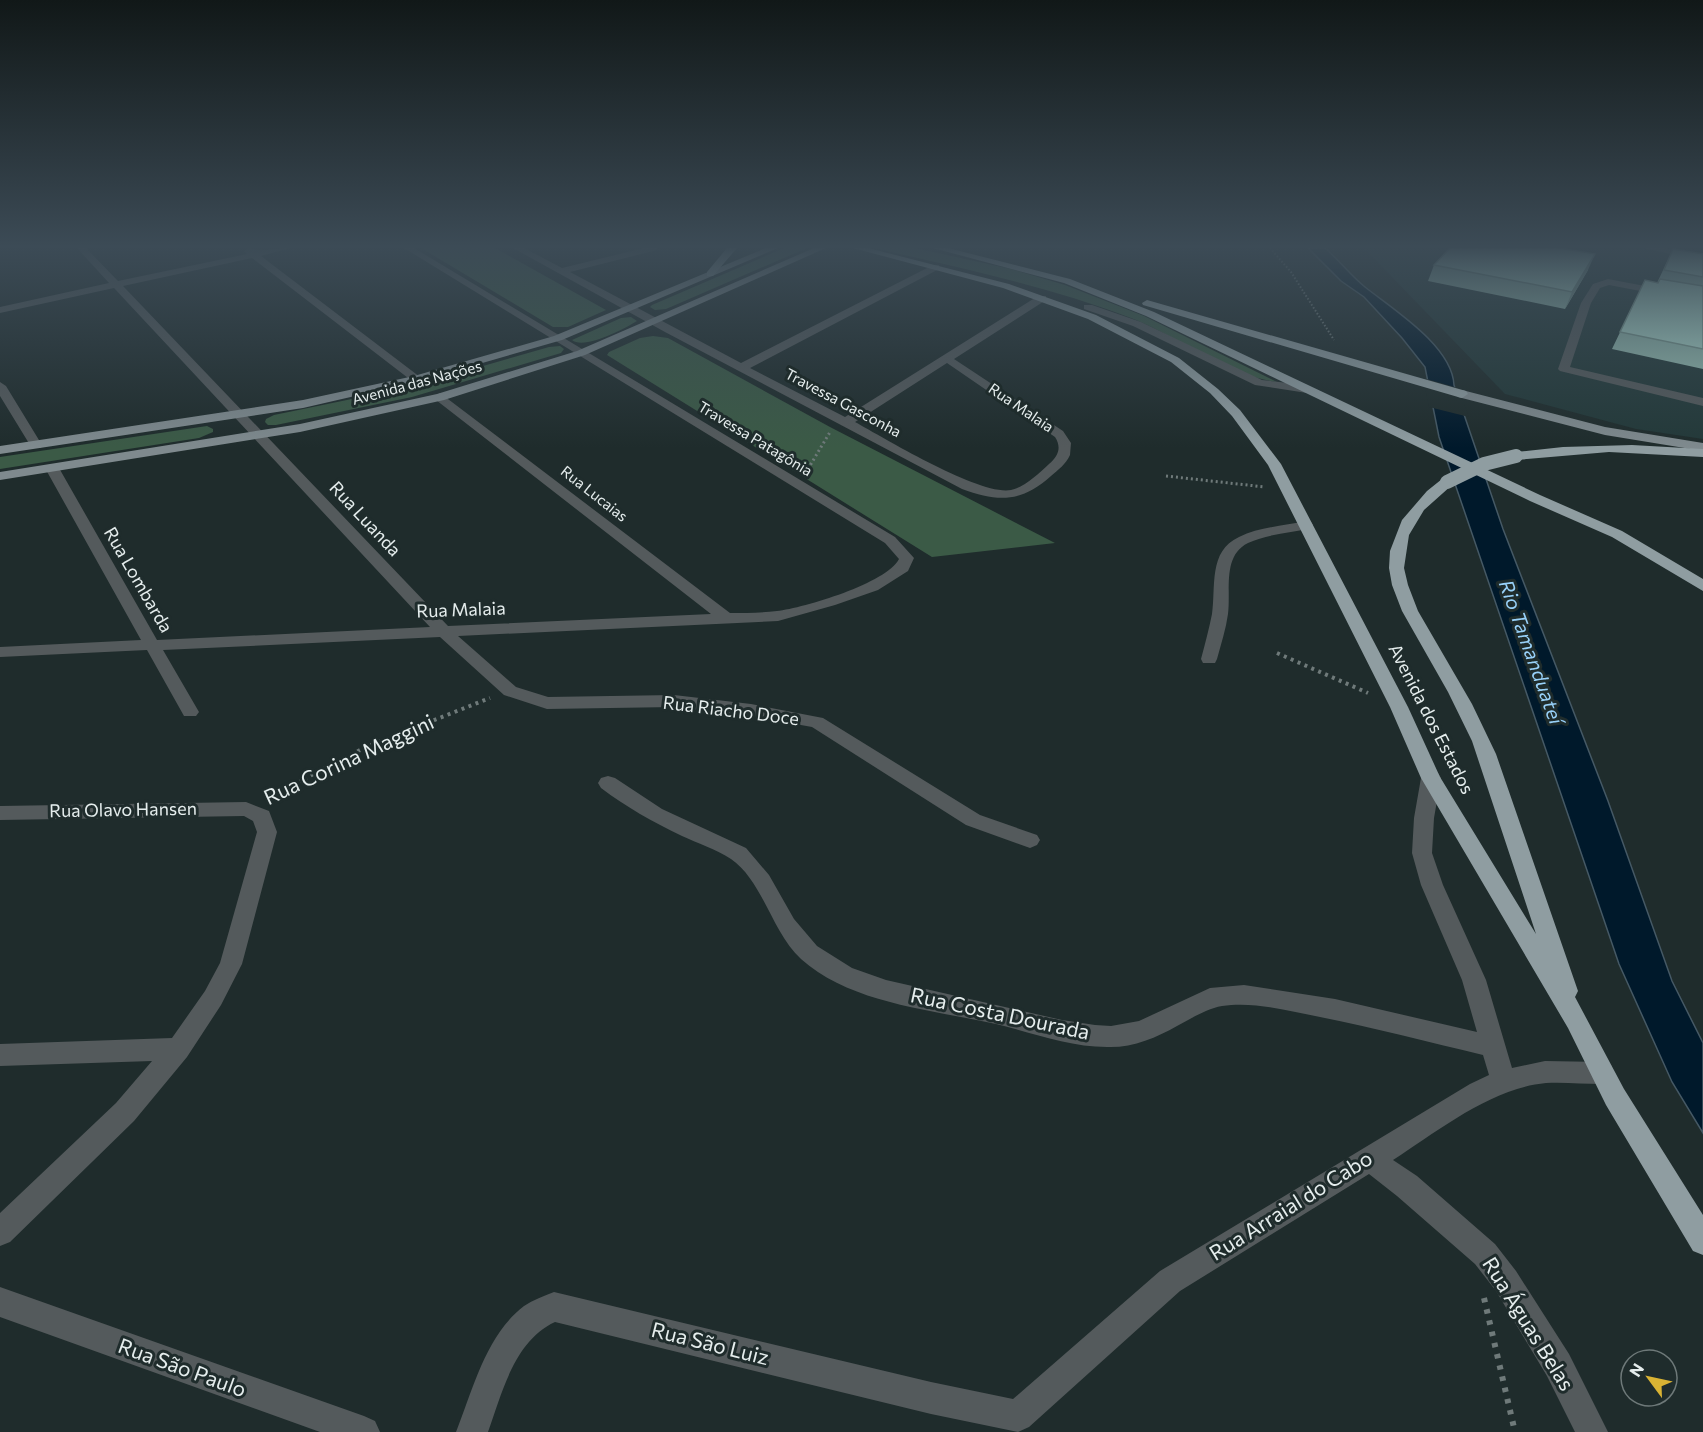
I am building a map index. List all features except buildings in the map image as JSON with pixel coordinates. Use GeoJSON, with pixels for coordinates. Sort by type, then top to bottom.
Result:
{"type":"FeatureCollection","features":[{"type":"Feature","properties":{"kind":"highway","name":"Avenida dos Estados"},"geometry":{"type":"LineString","coordinates":[[1083,315],[1125,332],[1175,360],[1214,391],[1256,437],[1274,464],[1306,525],[1399,707],[1431,778],[1576,1021],[1602,1073],[1703,1241]]}},
{"type":"Feature","properties":{"kind":"highway"},"geometry":{"type":"LineString","coordinates":[[1152,315],[1535,498],[1617,534],[1703,586]]}},
{"type":"Feature","properties":{"kind":"highway"},"geometry":{"type":"LineString","coordinates":[[1185,315],[1462,394]]}},
{"type":"Feature","properties":{"kind":"highway"},"geometry":{"type":"LineString","coordinates":[[1576,1021],[1487,753],[1474,721],[1406,602],[1399,576],[1398,552],[1403,531],[1413,512],[1428,495],[1447,482],[1484,464],[1550,451],[1634,449],[1703,453]]}},
{"type":"Feature","properties":{"kind":"main road","name":"Avenida das Nações"},"geometry":{"type":"LineString","coordinates":[[0,450],[336,398],[416,379],[558,338],[614,315]]}},
{"type":"Feature","properties":{"kind":"main road","name":"Avenida das Nações"},"geometry":{"type":"LineString","coordinates":[[0,476],[258,435],[350,418],[440,397],[580,353],[670,315]]}},
{"type":"Feature","properties":{"kind":"main road"},"geometry":{"type":"LineString","coordinates":[[1462,394],[1605,431],[1703,447]]}},
{"type":"Feature","properties":{"kind":"street","name":"Rua Luanda"},"geometry":{"type":"LineString","coordinates":[[144,315],[442,630],[510,691]]}},
{"type":"Feature","properties":{"kind":"street"},"geometry":{"type":"LineString","coordinates":[[332,315],[416,379]]}},
{"type":"Feature","properties":{"kind":"street","name":"Travessa Patagônia"},"geometry":{"type":"LineString","coordinates":[[519,315],[890,540],[908,558]]}},
{"type":"Feature","properties":{"kind":"street","name":"Travessa Gasconha"},"geometry":{"type":"LineString","coordinates":[[642,315],[975,489],[995,494],[1023,492]]}},
{"type":"Feature","properties":{"kind":"street"},"geometry":{"type":"LineString","coordinates":[[741,368],[844,315]]}},
{"type":"Feature","properties":{"kind":"street"},"geometry":{"type":"LineString","coordinates":[[845,423],[1015,315]]}},
{"type":"Feature","properties":{"kind":"street"},"geometry":{"type":"LineString","coordinates":[[1111,315],[1137,324],[1259,382],[1307,388]]}},
{"type":"Feature","properties":{"kind":"street"},"geometry":{"type":"LineString","coordinates":[[1582,315],[1564,369],[1703,402]]}},
{"type":"Feature","properties":{"kind":"street","name":"Rua Malaia"},"geometry":{"type":"LineString","coordinates":[[946,358],[1059,434],[1064,440],[1066,453],[1062,459],[1033,487],[1023,492]]}},
{"type":"Feature","properties":{"kind":"street"},"geometry":{"type":"LineString","coordinates":[[0,386],[36,445]]}},
{"type":"Feature","properties":{"kind":"street","name":"Rua Lucaias"},"geometry":{"type":"LineString","coordinates":[[440,397],[726,619]]}},
{"type":"Feature","properties":{"kind":"street","name":"Rua Lombarda"},"geometry":{"type":"LineString","coordinates":[[52,468],[190,712]]}},
{"type":"Feature","properties":{"kind":"street"},"geometry":{"type":"LineString","coordinates":[[1209,659],[1220,613],[1223,564],[1227,555],[1243,540],[1306,525]]}},
{"type":"Feature","properties":{"kind":"street","name":"Rua Malaia"},"geometry":{"type":"LineString","coordinates":[[0,652],[778,616],[821,604],[891,578],[905,567],[908,558]]}},
{"type":"Feature","properties":{"kind":"street","name":"Rua Riacho Doce"},"geometry":{"type":"LineString","coordinates":[[510,691],[547,703],[674,701],[751,710],[818,722],[973,820],[1030,840]]}},
{"type":"Feature","properties":{"kind":"street"},"geometry":{"type":"LineString","coordinates":[[1431,778],[1424,818],[1422,853],[1432,885],[1474,980],[1503,1081]]}},
{"type":"Feature","properties":{"kind":"street","name":"Rua Costa Dourada"},"geometry":{"type":"LineString","coordinates":[[608,783],[647,810],[739,854],[750,864],[782,920],[800,945],[824,964],[882,988],[1086,1035],[1125,1036],[1154,1029],[1196,1005],[1221,996],[1252,996],[1374,1017],[1494,1047]]}},
{"type":"Feature","properties":{"kind":"street","name":"Rua Olavo Hansen"},"geometry":{"type":"LineString","coordinates":[[0,813],[246,809]]}},
{"type":"Feature","properties":{"kind":"street","name":"Rua Corina Maggini"},"geometry":{"type":"LineString","coordinates":[[0,1232],[125,1112],[178,1049],[213,998],[231,964],[267,832],[262,816],[246,809]]}},
{"type":"Feature","properties":{"kind":"street"},"geometry":{"type":"LineString","coordinates":[[0,1055],[178,1049]]}},
{"type":"Feature","properties":{"kind":"street","name":"Rua Arraial do Cabo"},"geometry":{"type":"LineString","coordinates":[[1018,1424],[1170,1281],[1368,1158],[1479,1092],[1503,1081],[1545,1072],[1602,1073]]}},
{"type":"Feature","properties":{"kind":"street","name":"Rua Águas Belas"},"geometry":{"type":"LineString","coordinates":[[1368,1158],[1450,1221],[1485,1254],[1506,1281],[1558,1365],[1592,1432]]}},
{"type":"Feature","properties":{"kind":"street","name":"Rua São Paulo"},"geometry":{"type":"LineString","coordinates":[[0,1302],[309,1424],[364,1432]]}},
{"type":"Feature","properties":{"kind":"street","name":"Rua São Luiz"},"geometry":{"type":"LineString","coordinates":[[472,1432],[497,1369],[512,1342],[525,1324],[539,1311],[554,1307],[931,1398],[1018,1424]]}},
{"type":"Feature","properties":{"kind":"path"},"geometry":{"type":"LineString","coordinates":[[1318,315],[1347,361]]}},
{"type":"Feature","properties":{"kind":"path"},"geometry":{"type":"LineString","coordinates":[[796,483],[804,477],[832,428],[845,423]]}},
{"type":"Feature","properties":{"kind":"path"},"geometry":{"type":"LineString","coordinates":[[1166,476],[1287,489]]}},
{"type":"Feature","properties":{"kind":"path"},"geometry":{"type":"LineString","coordinates":[[1277,653],[1399,707]]}},
{"type":"Feature","properties":{"kind":"path","name":"Rua Corina Maggini"},"geometry":{"type":"LineString","coordinates":[[246,809],[366,747],[510,691]]}},
{"type":"Feature","properties":{"kind":"path"},"geometry":{"type":"LineString","coordinates":[[1482,1293],[1515,1432]]}},
{"type":"Feature","properties":{"kind":"shaded area"},"geometry":{"type":"Polygon","coordinates":[[[1429,315],[1703,315],[1703,439],[1636,429],[1505,394],[1429,315]]]}},
{"type":"Feature","properties":{"kind":"green space"},"geometry":{"type":"Polygon","coordinates":[[[533,315],[595,315],[568,327],[553,327],[533,315]]]}},
{"type":"Feature","properties":{"kind":"green space"},"geometry":{"type":"Polygon","coordinates":[[[1122,315],[1144,316],[1277,382],[1241,372],[1122,315]]]}},
{"type":"Feature","properties":{"kind":"green space"},"geometry":{"type":"Polygon","coordinates":[[[631,317],[637,321],[604,337],[585,342],[572,340],[621,318],[631,317]]]}},
{"type":"Feature","properties":{"kind":"green space"},"geometry":{"type":"Polygon","coordinates":[[[653,336],[668,338],[830,427],[1055,543],[932,557],[607,355],[640,338],[653,336]]]}},
{"type":"Feature","properties":{"kind":"green space"},"geometry":{"type":"Polygon","coordinates":[[[560,346],[564,349],[561,353],[412,397],[276,425],[268,425],[265,422],[274,415],[410,387],[549,347],[560,346]]]}},
{"type":"Feature","properties":{"kind":"green space"},"geometry":{"type":"Polygon","coordinates":[[[207,426],[213,429],[213,432],[199,438],[0,469],[0,457],[207,426]]]}},
{"type":"Feature","properties":{"kind":"water","name":"Rio Tamanduateí"},"geometry":{"type":"Polygon","coordinates":[[[1381,315],[1401,315],[1405,318],[1433,343],[1451,371],[1503,529],[1608,801],[1672,981],[1703,1043],[1703,1133],[1672,1082],[1619,964],[1439,437],[1425,367],[1381,315]]]}},
{"type":"Feature","properties":{"kind":"pier"},"geometry":{"type":"Polygon","coordinates":[[[1423,378],[1458,388],[1469,417],[1429,407],[1423,378]]]}}]}
